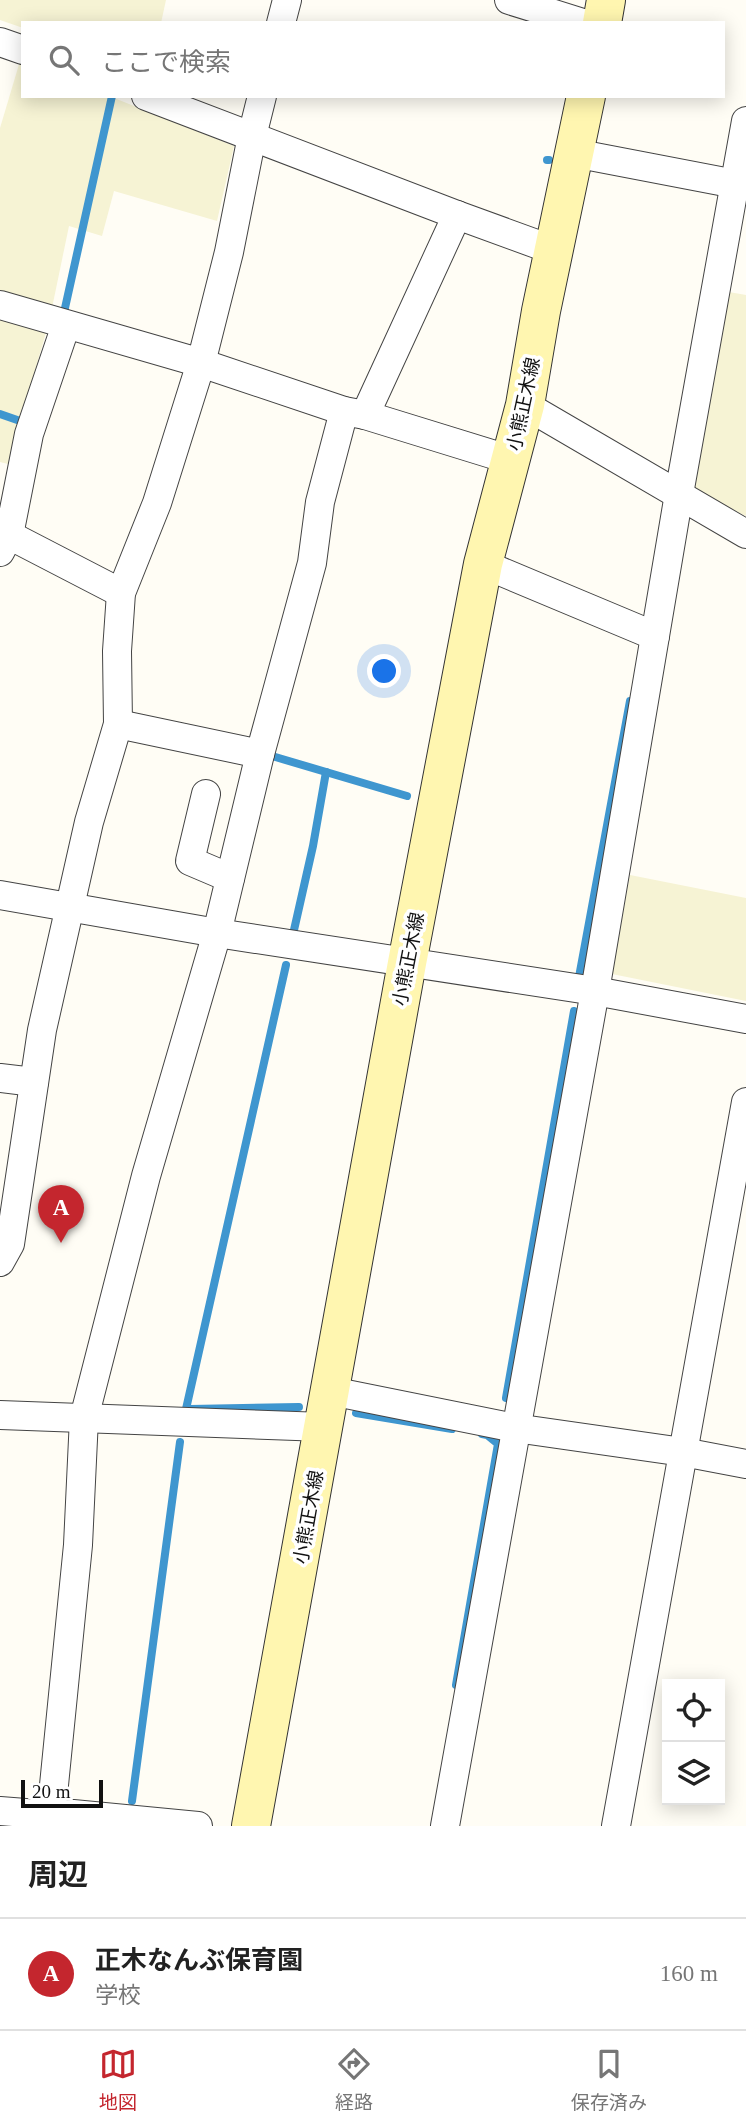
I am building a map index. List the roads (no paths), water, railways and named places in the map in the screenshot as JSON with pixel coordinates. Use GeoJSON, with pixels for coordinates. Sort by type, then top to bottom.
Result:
{"type":"FeatureCollection","features":[{"type":"Feature","properties":{"kind":"main road"},"geometry":{"type":"LineString","coordinates":[[602,21],[606,0]]}},
{"type":"Feature","properties":{"kind":"main road","name":"小熊正木線"},"geometry":{"type":"LineString","coordinates":[[251,1826],[407,963],[483,564],[525,405],[586,98]]}},
{"type":"Feature","properties":{"kind":"street"},"geometry":{"type":"LineString","coordinates":[[282,21],[287,0]]}},
{"type":"Feature","properties":{"kind":"street"},"geometry":{"type":"LineString","coordinates":[[509,0],[577,21]]}},
{"type":"Feature","properties":{"kind":"street"},"geometry":{"type":"LineString","coordinates":[[0,42],[21,49]]}},
{"type":"Feature","properties":{"kind":"street"},"geometry":{"type":"LineString","coordinates":[[151,98],[554,250]]}},
{"type":"Feature","properties":{"kind":"street"},"geometry":{"type":"LineString","coordinates":[[0,1262],[10,1244],[42,1030],[89,822],[118,724],[117,652],[121,593],[157,503],[201,363],[229,251],[262,98]]}},
{"type":"Feature","properties":{"kind":"street"},"geometry":{"type":"LineString","coordinates":[[445,1826],[594,991],[679,494],[741,185],[746,121]]}},
{"type":"Feature","properties":{"kind":"street"},"geometry":{"type":"LineString","coordinates":[[574,153],[741,185]]}},
{"type":"Feature","properties":{"kind":"street"},"geometry":{"type":"LineString","coordinates":[[51,1815],[78,1545],[84,1418],[146,1176],[217,933],[260,754],[312,563],[320,502],[355,413],[457,215]]}},
{"type":"Feature","properties":{"kind":"street"},"geometry":{"type":"LineString","coordinates":[[0,305],[201,363],[511,460]]}},
{"type":"Feature","properties":{"kind":"street"},"geometry":{"type":"LineString","coordinates":[[66,325],[29,434],[4,543],[121,593]]}},
{"type":"Feature","properties":{"kind":"street"},"geometry":{"type":"LineString","coordinates":[[525,405],[746,534]]}},
{"type":"Feature","properties":{"kind":"street"},"geometry":{"type":"LineString","coordinates":[[483,564],[655,636]]}},
{"type":"Feature","properties":{"kind":"street"},"geometry":{"type":"LineString","coordinates":[[118,724],[260,754]]}},
{"type":"Feature","properties":{"kind":"street"},"geometry":{"type":"LineString","coordinates":[[206,793],[190,861],[230,878]]}},
{"type":"Feature","properties":{"kind":"street"},"geometry":{"type":"LineString","coordinates":[[0,895],[217,933],[594,991],[746,1019]]}},
{"type":"Feature","properties":{"kind":"street"},"geometry":{"type":"LineString","coordinates":[[0,1078],[34,1082]]}},
{"type":"Feature","properties":{"kind":"street"},"geometry":{"type":"LineString","coordinates":[[616,1826],[746,1102]]}},
{"type":"Feature","properties":{"kind":"street"},"geometry":{"type":"LineString","coordinates":[[331,1391],[515,1428],[683,1452],[746,1464]]}},
{"type":"Feature","properties":{"kind":"street"},"geometry":{"type":"LineString","coordinates":[[0,1415],[324,1427]]}},
{"type":"Feature","properties":{"kind":"street"},"geometry":{"type":"LineString","coordinates":[[0,1811],[73,1814],[198,1826]]}},
{"type":"Feature","properties":{"kind":"waterway"},"geometry":{"type":"LineString","coordinates":[[65,308],[112,98]]}},
{"type":"Feature","properties":{"kind":"waterway"},"geometry":{"type":"LineString","coordinates":[[0,414],[23,422],[25,416]]}},
{"type":"Feature","properties":{"kind":"waterway"},"geometry":{"type":"LineString","coordinates":[[579,977],[630,701]]}},
{"type":"Feature","properties":{"kind":"waterway"},"geometry":{"type":"LineString","coordinates":[[272,756],[407,796]]}},
{"type":"Feature","properties":{"kind":"waterway"},"geometry":{"type":"LineString","coordinates":[[294,930],[326,772]]}},
{"type":"Feature","properties":{"kind":"waterway"},"geometry":{"type":"LineString","coordinates":[[186,1409],[286,965]]}},
{"type":"Feature","properties":{"kind":"waterway"},"geometry":{"type":"LineString","coordinates":[[506,1398],[574,1011]]}},
{"type":"Feature","properties":{"kind":"waterway"},"geometry":{"type":"LineString","coordinates":[[190,1409],[299,1407]]}},
{"type":"Feature","properties":{"kind":"waterway"},"geometry":{"type":"LineString","coordinates":[[356,1413],[452,1429]]}},
{"type":"Feature","properties":{"kind":"waterway"},"geometry":{"type":"LineString","coordinates":[[456,1685],[498,1444],[482,1434]]}},
{"type":"Feature","properties":{"kind":"waterway"},"geometry":{"type":"LineString","coordinates":[[132,1801],[180,1442]]}},
{"type":"Feature","properties":{"kind":"place","name":"正木なんぶ保育園"},"geometry":{"type":"Point","coordinates":[61,1243]}}]}
